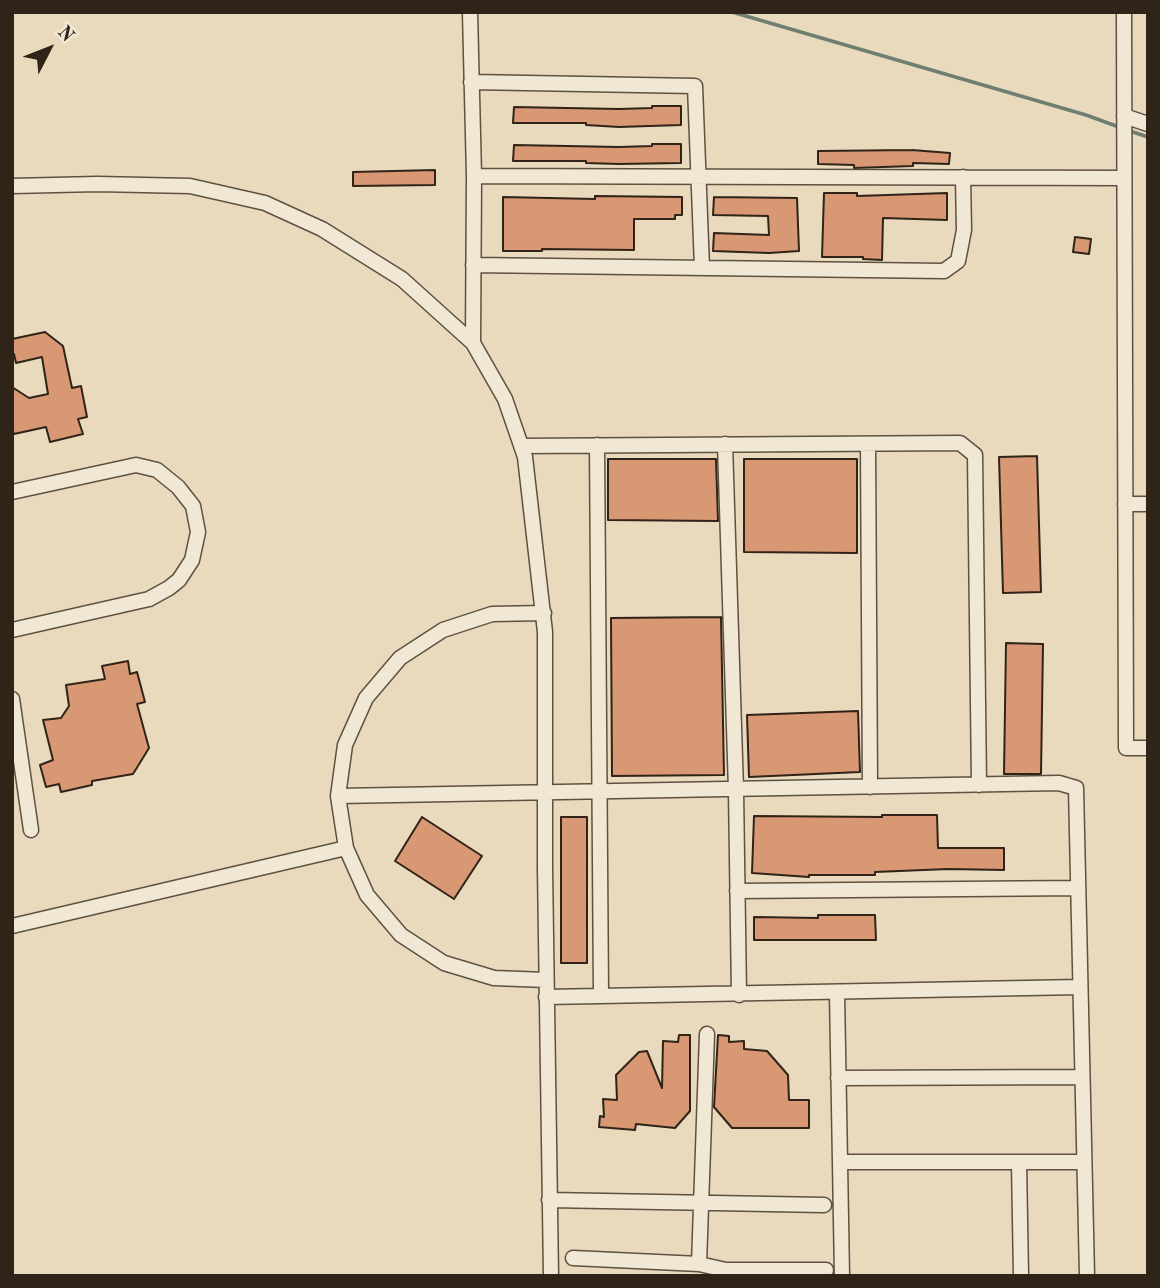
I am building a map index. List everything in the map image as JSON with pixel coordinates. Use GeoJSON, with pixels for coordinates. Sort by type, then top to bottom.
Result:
{"type":"FeatureCollection","features":[{"type":"Feature","properties":{"kind":"street"},"geometry":{"type":"LineString","coordinates":[[470,12],[474,176],[473,343]]}},
{"type":"Feature","properties":{"kind":"street"},"geometry":{"type":"LineString","coordinates":[[1124,12],[1126,748],[1148,748]]}},
{"type":"Feature","properties":{"kind":"street"},"geometry":{"type":"LineString","coordinates":[[471,82],[695,86],[702,268]]}},
{"type":"Feature","properties":{"kind":"street"},"geometry":{"type":"LineString","coordinates":[[1124,116],[1148,124]]}},
{"type":"Feature","properties":{"kind":"street"},"geometry":{"type":"LineString","coordinates":[[474,176],[1124,178]]}},
{"type":"Feature","properties":{"kind":"street"},"geometry":{"type":"LineString","coordinates":[[473,265],[944,271],[958,261],[964,230],[963,177]]}},
{"type":"Feature","properties":{"kind":"street"},"geometry":{"type":"LineString","coordinates":[[12,186],[190,186],[265,203],[322,229],[402,279],[473,343],[505,399],[525,457],[544,614],[551,1276]]}},
{"type":"Feature","properties":{"kind":"street"},"geometry":{"type":"LineString","coordinates":[[521,446],[960,443],[975,454],[979,785]]}},
{"type":"Feature","properties":{"kind":"street"},"geometry":{"type":"LineString","coordinates":[[725,444],[736,790],[739,995]]}},
{"type":"Feature","properties":{"kind":"street"},"geometry":{"type":"LineString","coordinates":[[868,444],[870,787]]}},
{"type":"Feature","properties":{"kind":"street"},"geometry":{"type":"LineString","coordinates":[[597,445],[601,996]]}},
{"type":"Feature","properties":{"kind":"street"},"geometry":{"type":"LineString","coordinates":[[12,492],[136,466],[157,470],[178,487],[193,506],[198,532],[192,559],[179,580],[149,599],[12,630]]}},
{"type":"Feature","properties":{"kind":"street"},"geometry":{"type":"LineString","coordinates":[[1125,504],[1148,504]]}},
{"type":"Feature","properties":{"kind":"street"},"geometry":{"type":"LineString","coordinates":[[544,614],[492,614],[443,630],[400,658],[366,698],[345,745],[338,796],[346,848],[367,895],[401,934],[444,963],[494,978],[546,980]]}},
{"type":"Feature","properties":{"kind":"street"},"geometry":{"type":"LineString","coordinates":[[12,699],[31,830]]}},
{"type":"Feature","properties":{"kind":"street"},"geometry":{"type":"LineString","coordinates":[[338,796],[1059,783],[1076,788],[1087,1276]]}},
{"type":"Feature","properties":{"kind":"street"},"geometry":{"type":"LineString","coordinates":[[12,926],[346,848]]}},
{"type":"Feature","properties":{"kind":"street"},"geometry":{"type":"LineString","coordinates":[[737,891],[1078,888]]}},
{"type":"Feature","properties":{"kind":"street"},"geometry":{"type":"LineString","coordinates":[[546,997],[1080,987]]}},
{"type":"Feature","properties":{"kind":"street"},"geometry":{"type":"LineString","coordinates":[[837,993],[842,1276]]}},
{"type":"Feature","properties":{"kind":"street"},"geometry":{"type":"LineString","coordinates":[[699,1264],[707,1034]]}},
{"type":"Feature","properties":{"kind":"street"},"geometry":{"type":"LineString","coordinates":[[838,1078],[1082,1077]]}},
{"type":"Feature","properties":{"kind":"street"},"geometry":{"type":"LineString","coordinates":[[840,1162],[1084,1162]]}},
{"type":"Feature","properties":{"kind":"street"},"geometry":{"type":"LineString","coordinates":[[1019,1163],[1021,1276]]}},
{"type":"Feature","properties":{"kind":"street"},"geometry":{"type":"LineString","coordinates":[[550,1200],[824,1205]]}},
{"type":"Feature","properties":{"kind":"street"},"geometry":{"type":"LineString","coordinates":[[573,1258],[699,1264],[726,1270],[826,1270]]}},
{"type":"Feature","properties":{"kind":"building"},"geometry":{"type":"Polygon","coordinates":[[[681,106],[681,125],[619,127],[586,123],[513,123],[514,107],[619,109],[681,106]]]}},
{"type":"Feature","properties":{"kind":"building"},"geometry":{"type":"Polygon","coordinates":[[[681,144],[681,163],[513,161],[514,145],[619,147],[681,144]]]}},
{"type":"Feature","properties":{"kind":"building"},"geometry":{"type":"Polygon","coordinates":[[[912,150],[950,153],[949,164],[913,163],[913,166],[854,168],[854,165],[818,164],[818,151],[912,150]]]}},
{"type":"Feature","properties":{"kind":"building"},"geometry":{"type":"Polygon","coordinates":[[[435,170],[435,185],[353,186],[353,172],[435,170]]]}},
{"type":"Feature","properties":{"kind":"building"},"geometry":{"type":"Polygon","coordinates":[[[824,193],[857,193],[857,196],[947,193],[947,220],[883,218],[882,260],[822,257],[824,193]]]}},
{"type":"Feature","properties":{"kind":"building"},"geometry":{"type":"Polygon","coordinates":[[[595,196],[682,197],[682,215],[675,215],[675,219],[634,219],[634,250],[503,251],[503,197],[595,199],[595,196]]]}},
{"type":"Feature","properties":{"kind":"building"},"geometry":{"type":"Polygon","coordinates":[[[714,197],[797,198],[799,251],[713,251],[714,233],[769,235],[768,216],[713,215],[714,197]]]}},
{"type":"Feature","properties":{"kind":"building"},"geometry":{"type":"Polygon","coordinates":[[[1075,237],[1091,239],[1089,254],[1073,252],[1075,237]]]}},
{"type":"Feature","properties":{"kind":"building"},"geometry":{"type":"Polygon","coordinates":[[[45,332],[63,346],[72,388],[81,386],[87,417],[78,419],[83,434],[50,442],[46,427],[14,434],[12,429],[12,387],[29,398],[48,394],[42,357],[16,363],[14,354],[12,355],[12,339],[45,332]]]}},
{"type":"Feature","properties":{"kind":"building"},"geometry":{"type":"Polygon","coordinates":[[[1037,456],[1041,592],[1003,593],[999,457],[1037,456]]]}},
{"type":"Feature","properties":{"kind":"building"},"geometry":{"type":"Polygon","coordinates":[[[608,459],[716,459],[718,521],[608,520],[608,459]]]}},
{"type":"Feature","properties":{"kind":"building"},"geometry":{"type":"Polygon","coordinates":[[[744,459],[857,459],[857,553],[744,552],[744,459]]]}},
{"type":"Feature","properties":{"kind":"building"},"geometry":{"type":"Polygon","coordinates":[[[721,617],[724,775],[612,776],[611,618],[721,617]]]}},
{"type":"Feature","properties":{"kind":"building"},"geometry":{"type":"Polygon","coordinates":[[[1006,643],[1043,644],[1041,774],[1004,774],[1006,643]]]}},
{"type":"Feature","properties":{"kind":"building"},"geometry":{"type":"Polygon","coordinates":[[[128,661],[130,674],[137,672],[145,702],[137,704],[149,748],[133,774],[92,781],[92,785],[61,792],[59,784],[46,787],[40,765],[53,760],[43,720],[61,718],[69,706],[66,685],[105,679],[102,666],[128,661]]]}},
{"type":"Feature","properties":{"kind":"building"},"geometry":{"type":"Polygon","coordinates":[[[858,711],[860,772],[749,777],[747,715],[858,711]]]}},
{"type":"Feature","properties":{"kind":"building"},"geometry":{"type":"Polygon","coordinates":[[[937,815],[938,848],[1004,848],[1004,870],[948,869],[809,877],[752,873],[754,816],[937,815]]]}},
{"type":"Feature","properties":{"kind":"building"},"geometry":{"type":"Polygon","coordinates":[[[422,817],[482,856],[454,899],[395,861],[422,817]]]}},
{"type":"Feature","properties":{"kind":"building"},"geometry":{"type":"Polygon","coordinates":[[[561,817],[587,817],[587,963],[561,963],[561,817]]]}},
{"type":"Feature","properties":{"kind":"building"},"geometry":{"type":"Polygon","coordinates":[[[818,915],[875,915],[876,940],[754,940],[754,917],[818,918],[818,915]]]}},
{"type":"Feature","properties":{"kind":"building"},"geometry":{"type":"Polygon","coordinates":[[[679,1035],[690,1035],[690,1111],[675,1128],[636,1124],[635,1130],[599,1127],[600,1116],[604,1117],[603,1099],[617,1100],[616,1075],[639,1052],[647,1051],[662,1088],[663,1041],[678,1042],[679,1035]]]}},
{"type":"Feature","properties":{"kind":"building"},"geometry":{"type":"Polygon","coordinates":[[[718,1035],[729,1036],[729,1042],[744,1041],[744,1049],[767,1051],[788,1075],[789,1100],[809,1100],[809,1128],[732,1128],[714,1107],[718,1035]]]}},
{"type":"Feature","properties":{"kind":"waterway"},"geometry":{"type":"LineString","coordinates":[[732,12],[1086,115],[1119,127]]}},
{"type":"Feature","properties":{"kind":"waterway"},"geometry":{"type":"LineString","coordinates":[[1130,131],[1148,137]]}}]}
